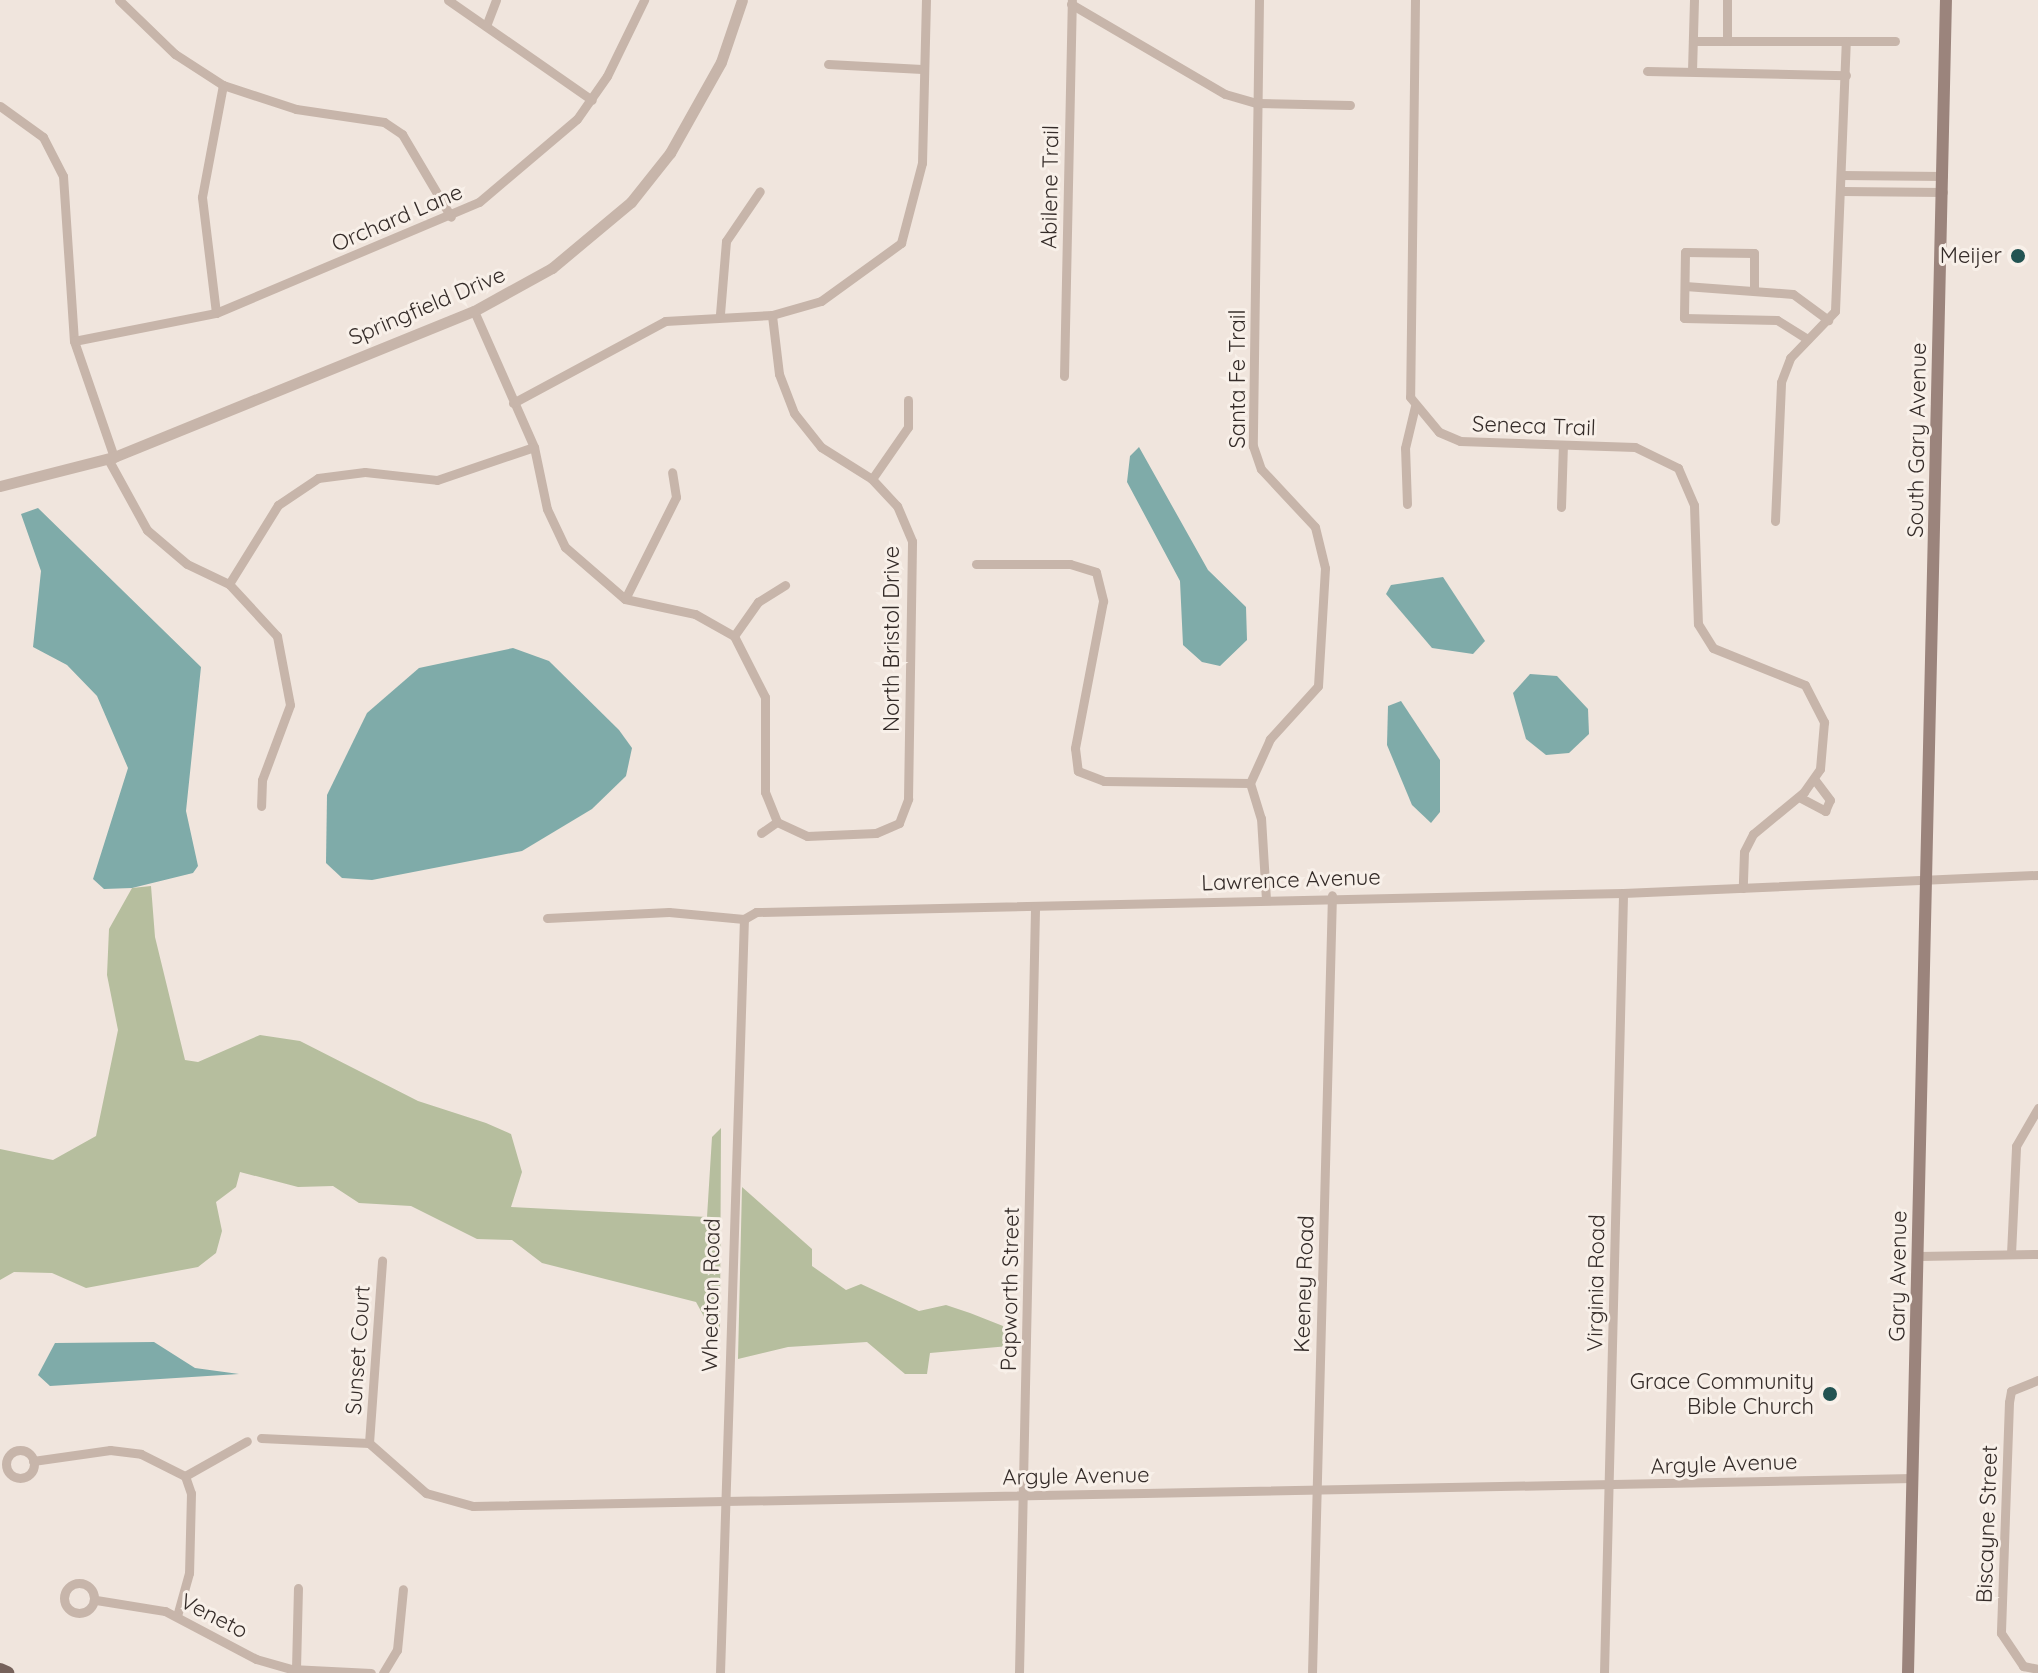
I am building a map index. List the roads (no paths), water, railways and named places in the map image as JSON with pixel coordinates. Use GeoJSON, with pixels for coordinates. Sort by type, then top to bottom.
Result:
{"type":"FeatureCollection","features":[{"type":"Feature","properties":{"kind":"main road","name":"South Gary Avenue"},"geometry":{"type":"LineString","coordinates":[[1929,880],[1946,0]]}},
{"type":"Feature","properties":{"kind":"main road","name":"Gary Avenue"},"geometry":{"type":"LineString","coordinates":[[1908,1673],[1929,880]]}},
{"type":"Feature","properties":{"kind":"main road"},"geometry":{"type":"LineString","coordinates":[[0,1670],[7,1673]]}},
{"type":"Feature","properties":{"kind":"street"},"geometry":{"type":"LineString","coordinates":[[119,0],[175,54],[223,85],[296,109],[384,122],[402,134],[451,217]]}},
{"type":"Feature","properties":{"kind":"street"},"geometry":{"type":"LineString","coordinates":[[448,0],[592,100]]}},
{"type":"Feature","properties":{"kind":"street"},"geometry":{"type":"LineString","coordinates":[[486,26],[496,0]]}},
{"type":"Feature","properties":{"kind":"street","name":"Orchard Lane"},"geometry":{"type":"LineString","coordinates":[[74,341],[216,313],[451,217],[519,175],[592,100],[644,0]]}},
{"type":"Feature","properties":{"kind":"street","name":"Springfield Drive"},"geometry":{"type":"LineString","coordinates":[[0,486],[111,458],[474,311],[552,268],[631,202],[698,111],[742,0]]}},
{"type":"Feature","properties":{"kind":"street"},"geometry":{"type":"LineString","coordinates":[[513,403],[633,334],[720,314],[772,315],[839,291],[901,243],[922,163],[926,0]]}},
{"type":"Feature","properties":{"kind":"street","name":"Santa Fe Trail"},"geometry":{"type":"LineString","coordinates":[[1250,783],[1270,739],[1318,686],[1325,568],[1315,527],[1261,469],[1253,446],[1259,0]]}},
{"type":"Feature","properties":{"kind":"street"},"geometry":{"type":"LineString","coordinates":[[1407,504],[1405,448],[1415,406],[1406,380],[1415,0]]}},
{"type":"Feature","properties":{"kind":"street"},"geometry":{"type":"LineString","coordinates":[[1692,71],[1694,0]]}},
{"type":"Feature","properties":{"kind":"street"},"geometry":{"type":"LineString","coordinates":[[1727,0],[1727,41]]}},
{"type":"Feature","properties":{"kind":"street"},"geometry":{"type":"LineString","coordinates":[[1071,2],[1212,87],[1256,103],[1350,105]]}},
{"type":"Feature","properties":{"kind":"street","name":"Abilene Trail"},"geometry":{"type":"LineString","coordinates":[[1064,376],[1071,2]]}},
{"type":"Feature","properties":{"kind":"street"},"geometry":{"type":"LineString","coordinates":[[1693,41],[1895,41]]}},
{"type":"Feature","properties":{"kind":"street"},"geometry":{"type":"LineString","coordinates":[[1775,521],[1781,382],[1807,339],[1828,320],[1840,276],[1846,41]]}},
{"type":"Feature","properties":{"kind":"street"},"geometry":{"type":"LineString","coordinates":[[828,64],[922,69]]}},
{"type":"Feature","properties":{"kind":"street"},"geometry":{"type":"LineString","coordinates":[[1647,71],[1846,75]]}},
{"type":"Feature","properties":{"kind":"street"},"geometry":{"type":"LineString","coordinates":[[216,313],[202,197],[223,85]]}},
{"type":"Feature","properties":{"kind":"street"},"geometry":{"type":"LineString","coordinates":[[0,106],[43,137],[63,176],[74,341],[111,458],[147,530],[187,564],[229,584],[271,625],[289,671],[287,719],[261,789],[261,806]]}},
{"type":"Feature","properties":{"kind":"street"},"geometry":{"type":"LineString","coordinates":[[1842,175],[1943,176]]}},
{"type":"Feature","properties":{"kind":"street"},"geometry":{"type":"LineString","coordinates":[[720,314],[726,241],[760,191]]}},
{"type":"Feature","properties":{"kind":"street"},"geometry":{"type":"LineString","coordinates":[[1842,191],[1943,192]]}},
{"type":"Feature","properties":{"kind":"street"},"geometry":{"type":"LineString","coordinates":[[1754,289],[1754,253],[1685,252],[1684,318],[1777,320],[1807,339]]}},
{"type":"Feature","properties":{"kind":"street"},"geometry":{"type":"LineString","coordinates":[[1685,286],[1754,289],[1803,299],[1828,320]]}},
{"type":"Feature","properties":{"kind":"street"},"geometry":{"type":"LineString","coordinates":[[474,311],[534,447],[557,534],[625,599],[695,614],[734,636],[765,697],[765,792],[777,822],[761,833]]}},
{"type":"Feature","properties":{"kind":"street","name":"North Bristol Drive"},"geometry":{"type":"LineString","coordinates":[[772,315],[779,374],[794,413],[821,447],[872,479],[904,520],[914,564],[908,792],[899,823],[865,835],[807,836],[777,822]]}},
{"type":"Feature","properties":{"kind":"street"},"geometry":{"type":"LineString","coordinates":[[872,479],[908,427],[908,400]]}},
{"type":"Feature","properties":{"kind":"street","name":"Seneca Trail"},"geometry":{"type":"LineString","coordinates":[[1415,406],[1439,432],[1460,441],[1635,447],[1678,468],[1694,505],[1698,624],[1713,648],[1805,685],[1826,735],[1814,779],[1799,797],[1753,834],[1744,852],[1743,888]]}},
{"type":"Feature","properties":{"kind":"street"},"geometry":{"type":"LineString","coordinates":[[1561,507],[1563,445]]}},
{"type":"Feature","properties":{"kind":"street"},"geometry":{"type":"LineString","coordinates":[[229,584],[278,505],[318,478],[365,472],[437,480],[534,447]]}},
{"type":"Feature","properties":{"kind":"street"},"geometry":{"type":"LineString","coordinates":[[625,599],[676,497],[672,472]]}},
{"type":"Feature","properties":{"kind":"street"},"geometry":{"type":"LineString","coordinates":[[976,564],[1070,564],[1096,572],[1103,601],[1075,748],[1082,773],[1104,781],[1250,783],[1261,818],[1266,899]]}},
{"type":"Feature","properties":{"kind":"street"},"geometry":{"type":"LineString","coordinates":[[734,636],[758,602],[785,585]]}},
{"type":"Feature","properties":{"kind":"street"},"geometry":{"type":"LineString","coordinates":[[1799,797],[1825,811],[1830,800],[1814,779]]}},
{"type":"Feature","properties":{"kind":"street","name":"Lawrence Avenue"},"geometry":{"type":"LineString","coordinates":[[547,918],[669,912],[744,919],[756,912],[1332,895],[1623,893],[2038,875]]}},
{"type":"Feature","properties":{"kind":"street","name":"Virginia Road"},"geometry":{"type":"LineString","coordinates":[[1604,1673],[1623,893]]}},
{"type":"Feature","properties":{"kind":"street","name":"Keeney Road"},"geometry":{"type":"LineString","coordinates":[[1312,1673],[1332,895]]}},
{"type":"Feature","properties":{"kind":"street","name":"Papworth Street"},"geometry":{"type":"LineString","coordinates":[[1019,1673],[1035,906]]}},
{"type":"Feature","properties":{"kind":"street","name":"Wheaton Road"},"geometry":{"type":"LineString","coordinates":[[720,1673],[738,927],[744,919]]}},
{"type":"Feature","properties":{"kind":"street"},"geometry":{"type":"LineString","coordinates":[[2011,1254],[2016,1146],[2038,1108]]}},
{"type":"Feature","properties":{"kind":"street"},"geometry":{"type":"LineString","coordinates":[[1919,1256],[2038,1254]]}},
{"type":"Feature","properties":{"kind":"street","name":"Sunset Court"},"geometry":{"type":"LineString","coordinates":[[369,1443],[382,1260]]}},
{"type":"Feature","properties":{"kind":"street","name":"Biscayne Street"},"geometry":{"type":"LineString","coordinates":[[2038,1380],[2011,1391],[2007,1419],[2001,1633],[2020,1669],[2038,1669]]}},
{"type":"Feature","properties":{"kind":"street"},"geometry":{"type":"LineString","coordinates":[[261,1438],[369,1443]]}},
{"type":"Feature","properties":{"kind":"street"},"geometry":{"type":"LineString","coordinates":[[185,1476],[247,1441]]}},
{"type":"Feature","properties":{"kind":"street","name":"Argyle Avenue"},"geometry":{"type":"LineString","coordinates":[[369,1443],[424,1491],[459,1505],[1913,1478]]}},
{"type":"Feature","properties":{"kind":"street"},"geometry":{"type":"LineString","coordinates":[[33,1461],[110,1450],[141,1454],[185,1476]]}},
{"type":"Feature","properties":{"kind":"street"},"geometry":{"type":"LineString","coordinates":[[177,1616],[189,1573],[185,1476]]}},
{"type":"Feature","properties":{"kind":"street"},"geometry":{"type":"LineString","coordinates":[[296,1669],[298,1588]]}},
{"type":"Feature","properties":{"kind":"street"},"geometry":{"type":"LineString","coordinates":[[383,1673],[397,1650],[403,1589]]}},
{"type":"Feature","properties":{"kind":"street","name":"Veneto"},"geometry":{"type":"LineString","coordinates":[[96,1600],[177,1616],[256,1659],[313,1672],[371,1673]]}},
{"type":"Feature","properties":{"kind":"water"},"geometry":{"type":"Polygon","coordinates":[[[1139,447],[1208,570],[1246,607],[1247,640],[1220,666],[1202,662],[1183,645],[1180,581],[1127,482],[1130,456],[1139,447]]]}},
{"type":"Feature","properties":{"kind":"water"},"geometry":{"type":"Polygon","coordinates":[[[38,508],[201,667],[186,811],[198,866],[193,873],[132,888],[104,889],[93,879],[128,768],[97,696],[67,665],[33,647],[41,571],[21,514],[38,508]]]}},
{"type":"Feature","properties":{"kind":"water"},"geometry":{"type":"Polygon","coordinates":[[[1443,577],[1485,641],[1473,654],[1432,648],[1386,594],[1391,585],[1443,577]]]}},
{"type":"Feature","properties":{"kind":"water"},"geometry":{"type":"Polygon","coordinates":[[[513,648],[549,661],[619,730],[632,748],[626,776],[592,809],[522,851],[372,880],[342,878],[326,863],[327,795],[367,713],[419,668],[513,648]]]}},
{"type":"Feature","properties":{"kind":"water"},"geometry":{"type":"Polygon","coordinates":[[[1530,674],[1557,676],[1588,709],[1589,734],[1569,753],[1546,755],[1526,739],[1513,693],[1530,674]]]}},
{"type":"Feature","properties":{"kind":"water"},"geometry":{"type":"Polygon","coordinates":[[[1401,701],[1440,760],[1440,812],[1431,823],[1412,805],[1387,745],[1388,706],[1401,701]]]}},
{"type":"Feature","properties":{"kind":"water"},"geometry":{"type":"Polygon","coordinates":[[[154,1342],[195,1368],[239,1374],[50,1386],[38,1375],[55,1343],[154,1342]]]}},
{"type":"Feature","properties":{"kind":"place","name":"Meijer"},"geometry":{"type":"Point","coordinates":[2018,256]}},
{"type":"Feature","properties":{"kind":"place","name":"Grace Community Bible Church"},"geometry":{"type":"Point","coordinates":[1830,1394]}}]}
